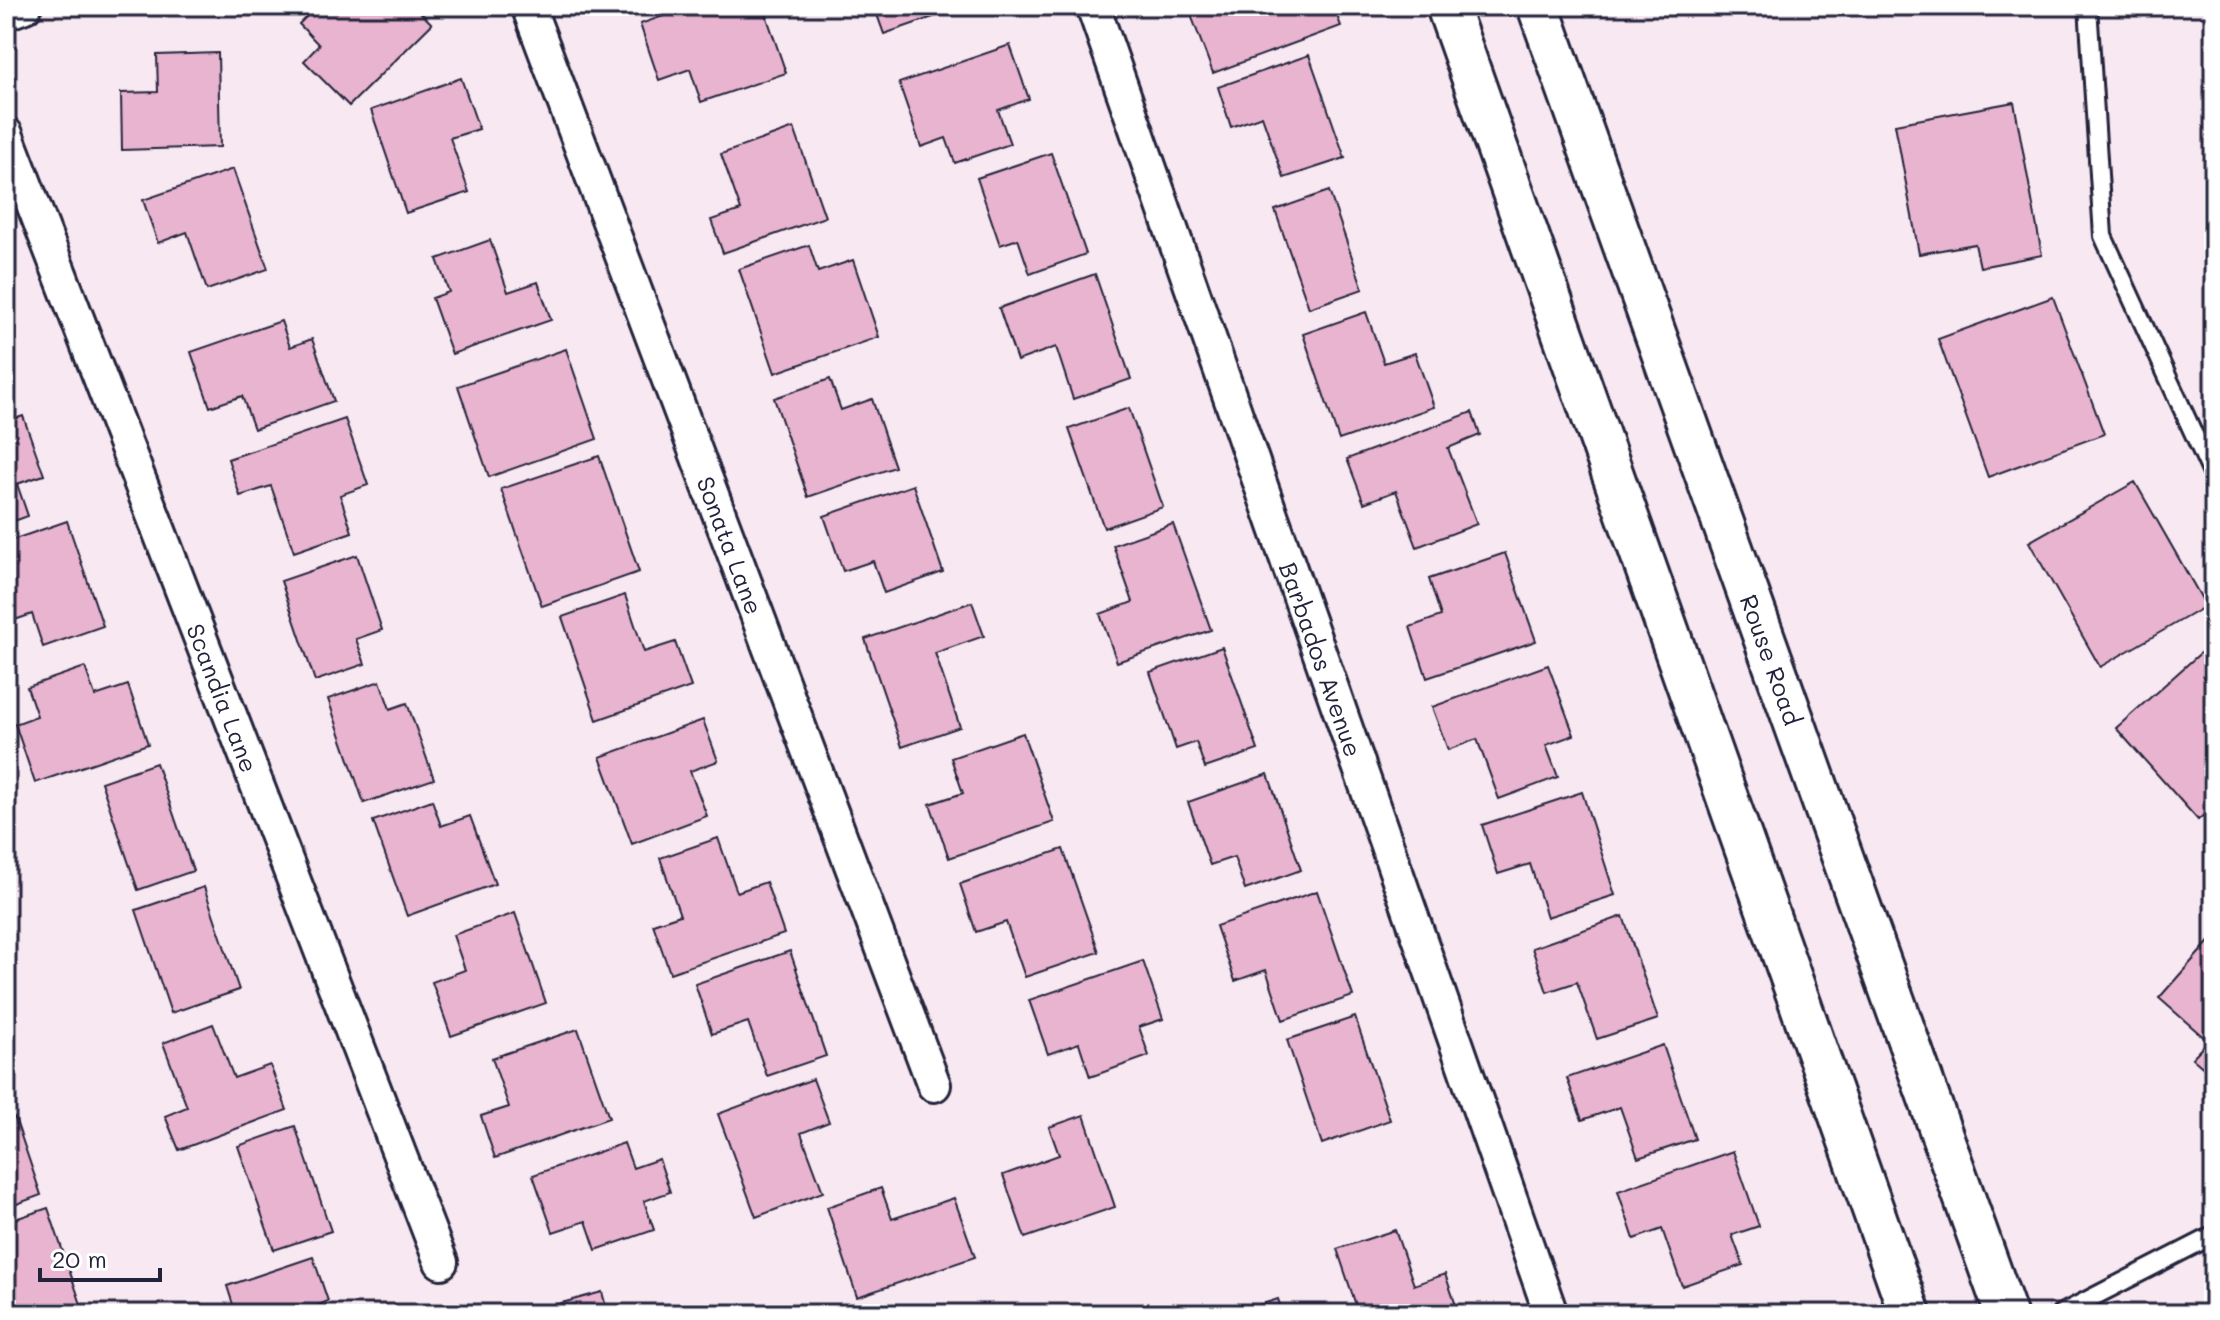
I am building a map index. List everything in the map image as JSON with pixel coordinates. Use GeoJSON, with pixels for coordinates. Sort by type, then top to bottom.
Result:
{"type":"FeatureCollection","features":[{"type":"Feature","properties":{"kind":"street"},"geometry":{"type":"LineString","coordinates":[[6,13],[25,6]]}},
{"type":"Feature","properties":{"kind":"street","name":"Sonata Lane"},"geometry":{"type":"LineString","coordinates":[[528,6],[934,1085]]}},
{"type":"Feature","properties":{"kind":"street","name":"Barbados Avenue"},"geometry":{"type":"LineString","coordinates":[[1093,6],[1551,1314]]}},
{"type":"Feature","properties":{"kind":"street"},"geometry":{"type":"LineString","coordinates":[[1447,6],[1910,1314]]}},
{"type":"Feature","properties":{"kind":"street","name":"Rouse Road"},"geometry":{"type":"LineString","coordinates":[[1538,6],[2006,1314]]}},
{"type":"Feature","properties":{"kind":"street","name":"Scandia Lane"},"geometry":{"type":"LineString","coordinates":[[6,134],[441,1262]]}},
{"type":"Feature","properties":{"kind":"lane"},"geometry":{"type":"LineString","coordinates":[[2088,6],[2103,236],[2214,478]]}},
{"type":"Feature","properties":{"kind":"lane"},"geometry":{"type":"LineString","coordinates":[[2060,1314],[2214,1235]]}},
{"type":"Feature","properties":{"kind":"building"},"geometry":{"type":"Polygon","coordinates":[[[317,6],[414,6],[432,24],[349,106],[304,61],[319,45],[299,24],[317,6]]]}},
{"type":"Feature","properties":{"kind":"building"},"geometry":{"type":"Polygon","coordinates":[[[692,6],[763,6],[786,73],[701,102],[690,69],[659,80],[640,24],[692,6]]]}},
{"type":"Feature","properties":{"kind":"building"},"geometry":{"type":"Polygon","coordinates":[[[874,6],[965,6],[884,34],[874,6]]]}},
{"type":"Feature","properties":{"kind":"building"},"geometry":{"type":"Polygon","coordinates":[[[1333,6],[1341,26],[1213,73],[1188,7],[1333,6]]]}},
{"type":"Feature","properties":{"kind":"building"},"geometry":{"type":"Polygon","coordinates":[[[1010,45],[1029,99],[998,110],[1010,144],[955,163],[946,138],[921,147],[899,83],[1010,45]]]}},
{"type":"Feature","properties":{"kind":"building"},"geometry":{"type":"Polygon","coordinates":[[[218,53],[220,147],[122,150],[121,93],[158,92],[157,55],[218,53]]]}},
{"type":"Feature","properties":{"kind":"building"},"geometry":{"type":"Polygon","coordinates":[[[1309,55],[1345,158],[1284,178],[1262,116],[1231,127],[1218,87],[1309,55]]]}},
{"type":"Feature","properties":{"kind":"building"},"geometry":{"type":"Polygon","coordinates":[[[461,78],[479,129],[450,138],[469,192],[406,213],[371,110],[461,78]]]}},
{"type":"Feature","properties":{"kind":"building"},"geometry":{"type":"Polygon","coordinates":[[[2014,102],[2042,255],[1980,267],[1975,244],[1919,254],[1895,124],[2014,102]]]}},
{"type":"Feature","properties":{"kind":"building"},"geometry":{"type":"Polygon","coordinates":[[[794,128],[825,217],[723,253],[711,220],[741,210],[721,154],[794,128]]]}},
{"type":"Feature","properties":{"kind":"building"},"geometry":{"type":"Polygon","coordinates":[[[1051,153],[1086,254],[1030,274],[1018,239],[1000,245],[977,178],[1051,153]]]}},
{"type":"Feature","properties":{"kind":"building"},"geometry":{"type":"Polygon","coordinates":[[[233,169],[268,269],[207,290],[187,232],[158,243],[143,200],[233,169]]]}},
{"type":"Feature","properties":{"kind":"building"},"geometry":{"type":"Polygon","coordinates":[[[1329,191],[1363,289],[1309,308],[1275,210],[1329,191]]]}},
{"type":"Feature","properties":{"kind":"building"},"geometry":{"type":"Polygon","coordinates":[[[490,240],[508,292],[538,282],[551,320],[452,354],[432,298],[449,292],[437,259],[490,240]]]}},
{"type":"Feature","properties":{"kind":"building"},"geometry":{"type":"Polygon","coordinates":[[[809,245],[818,272],[853,260],[879,337],[775,373],[739,269],[809,245]]]}},
{"type":"Feature","properties":{"kind":"building"},"geometry":{"type":"Polygon","coordinates":[[[1095,274],[1131,379],[1073,399],[1056,347],[1017,361],[999,308],[1095,274]]]}},
{"type":"Feature","properties":{"kind":"building"},"geometry":{"type":"Polygon","coordinates":[[[2053,297],[2104,434],[1988,477],[1938,339],[2053,297]]]}},
{"type":"Feature","properties":{"kind":"building"},"geometry":{"type":"Polygon","coordinates":[[[1366,312],[1384,363],[1415,353],[1434,407],[1339,440],[1303,334],[1366,312]]]}},
{"type":"Feature","properties":{"kind":"building"},"geometry":{"type":"Polygon","coordinates":[[[281,321],[290,347],[312,339],[334,401],[254,429],[242,396],[210,407],[191,352],[281,321]]]}},
{"type":"Feature","properties":{"kind":"building"},"geometry":{"type":"Polygon","coordinates":[[[566,349],[597,439],[489,477],[458,386],[566,349]]]}},
{"type":"Feature","properties":{"kind":"building"},"geometry":{"type":"Polygon","coordinates":[[[830,379],[841,410],[872,399],[895,467],[808,497],[774,398],[830,379]]]}},
{"type":"Feature","properties":{"kind":"building"},"geometry":{"type":"Polygon","coordinates":[[[1129,408],[1163,507],[1104,528],[1069,429],[1129,408]]]}},
{"type":"Feature","properties":{"kind":"building"},"geometry":{"type":"Polygon","coordinates":[[[1472,412],[1480,435],[1448,448],[1477,524],[1417,547],[1396,491],[1364,503],[1347,459],[1472,412]]]}},
{"type":"Feature","properties":{"kind":"building"},"geometry":{"type":"Polygon","coordinates":[[[23,416],[44,475],[17,484],[28,516],[6,524],[6,422],[23,416]]]}},
{"type":"Feature","properties":{"kind":"building"},"geometry":{"type":"Polygon","coordinates":[[[345,419],[368,485],[340,495],[352,532],[294,552],[271,486],[240,496],[228,459],[345,419]]]}},
{"type":"Feature","properties":{"kind":"building"},"geometry":{"type":"Polygon","coordinates":[[[599,456],[639,572],[542,606],[501,489],[599,456]]]}},
{"type":"Feature","properties":{"kind":"building"},"geometry":{"type":"Polygon","coordinates":[[[2135,482],[2206,606],[2100,667],[2029,542],[2135,482]]]}},
{"type":"Feature","properties":{"kind":"building"},"geometry":{"type":"Polygon","coordinates":[[[913,485],[943,572],[884,593],[873,561],[843,571],[824,516],[913,485]]]}},
{"type":"Feature","properties":{"kind":"building"},"geometry":{"type":"Polygon","coordinates":[[[67,521],[103,626],[43,647],[32,614],[6,623],[6,542],[67,521]]]}},
{"type":"Feature","properties":{"kind":"building"},"geometry":{"type":"Polygon","coordinates":[[[1173,524],[1211,630],[1117,662],[1100,614],[1133,602],[1113,545],[1173,524]]]}},
{"type":"Feature","properties":{"kind":"building"},"geometry":{"type":"Polygon","coordinates":[[[1505,553],[1536,641],[1427,678],[1410,627],[1441,616],[1429,579],[1505,553]]]}},
{"type":"Feature","properties":{"kind":"building"},"geometry":{"type":"Polygon","coordinates":[[[357,555],[382,630],[356,639],[365,664],[315,681],[281,581],[357,555]]]}},
{"type":"Feature","properties":{"kind":"building"},"geometry":{"type":"Polygon","coordinates":[[[625,595],[644,652],[675,642],[691,687],[597,720],[562,617],[625,595]]]}},
{"type":"Feature","properties":{"kind":"building"},"geometry":{"type":"Polygon","coordinates":[[[972,602],[984,636],[935,653],[960,727],[902,747],[865,639],[972,602]]]}},
{"type":"Feature","properties":{"kind":"building"},"geometry":{"type":"Polygon","coordinates":[[[2214,641],[2214,806],[2198,820],[2116,728],[2214,641]]]}},
{"type":"Feature","properties":{"kind":"building"},"geometry":{"type":"Polygon","coordinates":[[[1222,647],[1258,750],[1205,768],[1196,742],[1176,749],[1150,672],[1222,647]]]}},
{"type":"Feature","properties":{"kind":"building"},"geometry":{"type":"Polygon","coordinates":[[[1548,665],[1574,735],[1546,745],[1558,777],[1499,799],[1477,739],[1448,750],[1432,707],[1548,665]]]}},
{"type":"Feature","properties":{"kind":"building"},"geometry":{"type":"Polygon","coordinates":[[[85,667],[95,696],[128,685],[148,744],[35,783],[15,724],[37,716],[27,687],[85,667]]]}},
{"type":"Feature","properties":{"kind":"building"},"geometry":{"type":"Polygon","coordinates":[[[380,681],[390,709],[407,703],[434,779],[364,803],[328,699],[380,681]]]}},
{"type":"Feature","properties":{"kind":"building"},"geometry":{"type":"Polygon","coordinates":[[[703,720],[718,761],[690,771],[707,816],[632,844],[600,757],[703,720]]]}},
{"type":"Feature","properties":{"kind":"building"},"geometry":{"type":"Polygon","coordinates":[[[1023,733],[1054,822],[949,858],[930,804],[963,793],[951,758],[1023,733]]]}},
{"type":"Feature","properties":{"kind":"building"},"geometry":{"type":"Polygon","coordinates":[[[156,763],[193,871],[138,890],[101,782],[156,763]]]}},
{"type":"Feature","properties":{"kind":"building"},"geometry":{"type":"Polygon","coordinates":[[[1268,774],[1301,870],[1245,890],[1234,857],[1210,865],[1188,802],[1268,774]]]}},
{"type":"Feature","properties":{"kind":"building"},"geometry":{"type":"Polygon","coordinates":[[[1582,792],[1615,895],[1547,917],[1530,864],[1498,874],[1482,825],[1582,792]]]}},
{"type":"Feature","properties":{"kind":"building"},"geometry":{"type":"Polygon","coordinates":[[[432,800],[441,826],[470,816],[495,884],[407,916],[373,821],[432,800]]]}},
{"type":"Feature","properties":{"kind":"building"},"geometry":{"type":"Polygon","coordinates":[[[718,838],[737,892],[766,882],[784,934],[670,973],[653,924],[680,915],[660,858],[718,838]]]}},
{"type":"Feature","properties":{"kind":"building"},"geometry":{"type":"Polygon","coordinates":[[[1063,849],[1099,952],[1025,977],[1006,922],[976,932],[960,884],[1063,849]]]}},
{"type":"Feature","properties":{"kind":"building"},"geometry":{"type":"Polygon","coordinates":[[[204,887],[239,990],[171,1013],[136,910],[204,887]]]}},
{"type":"Feature","properties":{"kind":"building"},"geometry":{"type":"Polygon","coordinates":[[[1317,891],[1353,996],[1283,1020],[1266,970],[1235,981],[1216,926],[1317,891]]]}},
{"type":"Feature","properties":{"kind":"building"},"geometry":{"type":"Polygon","coordinates":[[[515,913],[546,1003],[451,1036],[432,982],[465,970],[453,935],[515,913]]]}},
{"type":"Feature","properties":{"kind":"building"},"geometry":{"type":"Polygon","coordinates":[[[1623,916],[1658,1019],[1597,1039],[1577,982],[1547,992],[1532,948],[1623,916]]]}},
{"type":"Feature","properties":{"kind":"building"},"geometry":{"type":"Polygon","coordinates":[[[2214,936],[2214,1077],[2192,1058],[2208,1041],[2159,998],[2214,936]]]}},
{"type":"Feature","properties":{"kind":"building"},"geometry":{"type":"Polygon","coordinates":[[[790,951],[826,1056],[767,1076],[748,1022],[712,1034],[695,984],[790,951]]]}},
{"type":"Feature","properties":{"kind":"building"},"geometry":{"type":"Polygon","coordinates":[[[1143,961],[1163,1019],[1139,1027],[1149,1056],[1090,1077],[1079,1043],[1048,1054],[1029,1000],[1143,961]]]}},
{"type":"Feature","properties":{"kind":"building"},"geometry":{"type":"Polygon","coordinates":[[[1355,1017],[1390,1120],[1322,1144],[1287,1040],[1355,1017]]]}},
{"type":"Feature","properties":{"kind":"building"},"geometry":{"type":"Polygon","coordinates":[[[213,1024],[234,1078],[270,1065],[287,1110],[179,1150],[165,1116],[187,1107],[163,1043],[213,1024]]]}},
{"type":"Feature","properties":{"kind":"building"},"geometry":{"type":"Polygon","coordinates":[[[578,1029],[609,1118],[495,1158],[481,1116],[509,1107],[492,1058],[578,1029]]]}},
{"type":"Feature","properties":{"kind":"building"},"geometry":{"type":"Polygon","coordinates":[[[1663,1045],[1695,1139],[1638,1158],[1620,1107],[1582,1120],[1567,1078],[1663,1045]]]}},
{"type":"Feature","properties":{"kind":"building"},"geometry":{"type":"Polygon","coordinates":[[[813,1079],[829,1122],[801,1133],[823,1192],[756,1217],[718,1114],[813,1079]]]}},
{"type":"Feature","properties":{"kind":"building"},"geometry":{"type":"Polygon","coordinates":[[[1084,1115],[1115,1207],[1025,1238],[1003,1175],[1059,1155],[1049,1127],[1084,1115]]]}},
{"type":"Feature","properties":{"kind":"building"},"geometry":{"type":"Polygon","coordinates":[[[15,1118],[41,1195],[6,1208],[6,1121],[15,1118]]]}},
{"type":"Feature","properties":{"kind":"building"},"geometry":{"type":"Polygon","coordinates":[[[295,1126],[331,1231],[274,1250],[238,1146],[295,1126]]]}},
{"type":"Feature","properties":{"kind":"building"},"geometry":{"type":"Polygon","coordinates":[[[624,1143],[633,1168],[659,1159],[670,1192],[644,1201],[654,1230],[596,1250],[586,1221],[553,1232],[533,1175],[624,1143]]]}},
{"type":"Feature","properties":{"kind":"building"},"geometry":{"type":"Polygon","coordinates":[[[1733,1151],[1759,1226],[1732,1235],[1743,1265],[1682,1286],[1662,1229],[1634,1239],[1618,1191],[1733,1151]]]}},
{"type":"Feature","properties":{"kind":"building"},"geometry":{"type":"Polygon","coordinates":[[[881,1188],[892,1219],[954,1198],[975,1257],[857,1297],[827,1207],[881,1188]]]}},
{"type":"Feature","properties":{"kind":"building"},"geometry":{"type":"Polygon","coordinates":[[[48,1208],[84,1313],[17,1314],[6,1281],[6,1222],[48,1208]]]}},
{"type":"Feature","properties":{"kind":"building"},"geometry":{"type":"Polygon","coordinates":[[[1395,1230],[1414,1285],[1445,1274],[1459,1314],[1359,1314],[1337,1249],[1395,1230]]]}},
{"type":"Feature","properties":{"kind":"building"},"geometry":{"type":"Polygon","coordinates":[[[313,1257],[328,1301],[299,1314],[236,1314],[227,1286],[313,1257]]]}},
{"type":"Feature","properties":{"kind":"building"},"geometry":{"type":"Polygon","coordinates":[[[602,1292],[608,1314],[549,1314],[547,1307],[602,1292]]]}},
{"type":"Feature","properties":{"kind":"building"},"geometry":{"type":"Polygon","coordinates":[[[1278,1299],[1283,1314],[1231,1314],[1278,1299]]]}},
{"type":"Feature","properties":{"kind":"building"},"geometry":{"type":"Polygon","coordinates":[[[1755,1307],[1755,1314],[1672,1314],[1755,1307]]]}}]}
